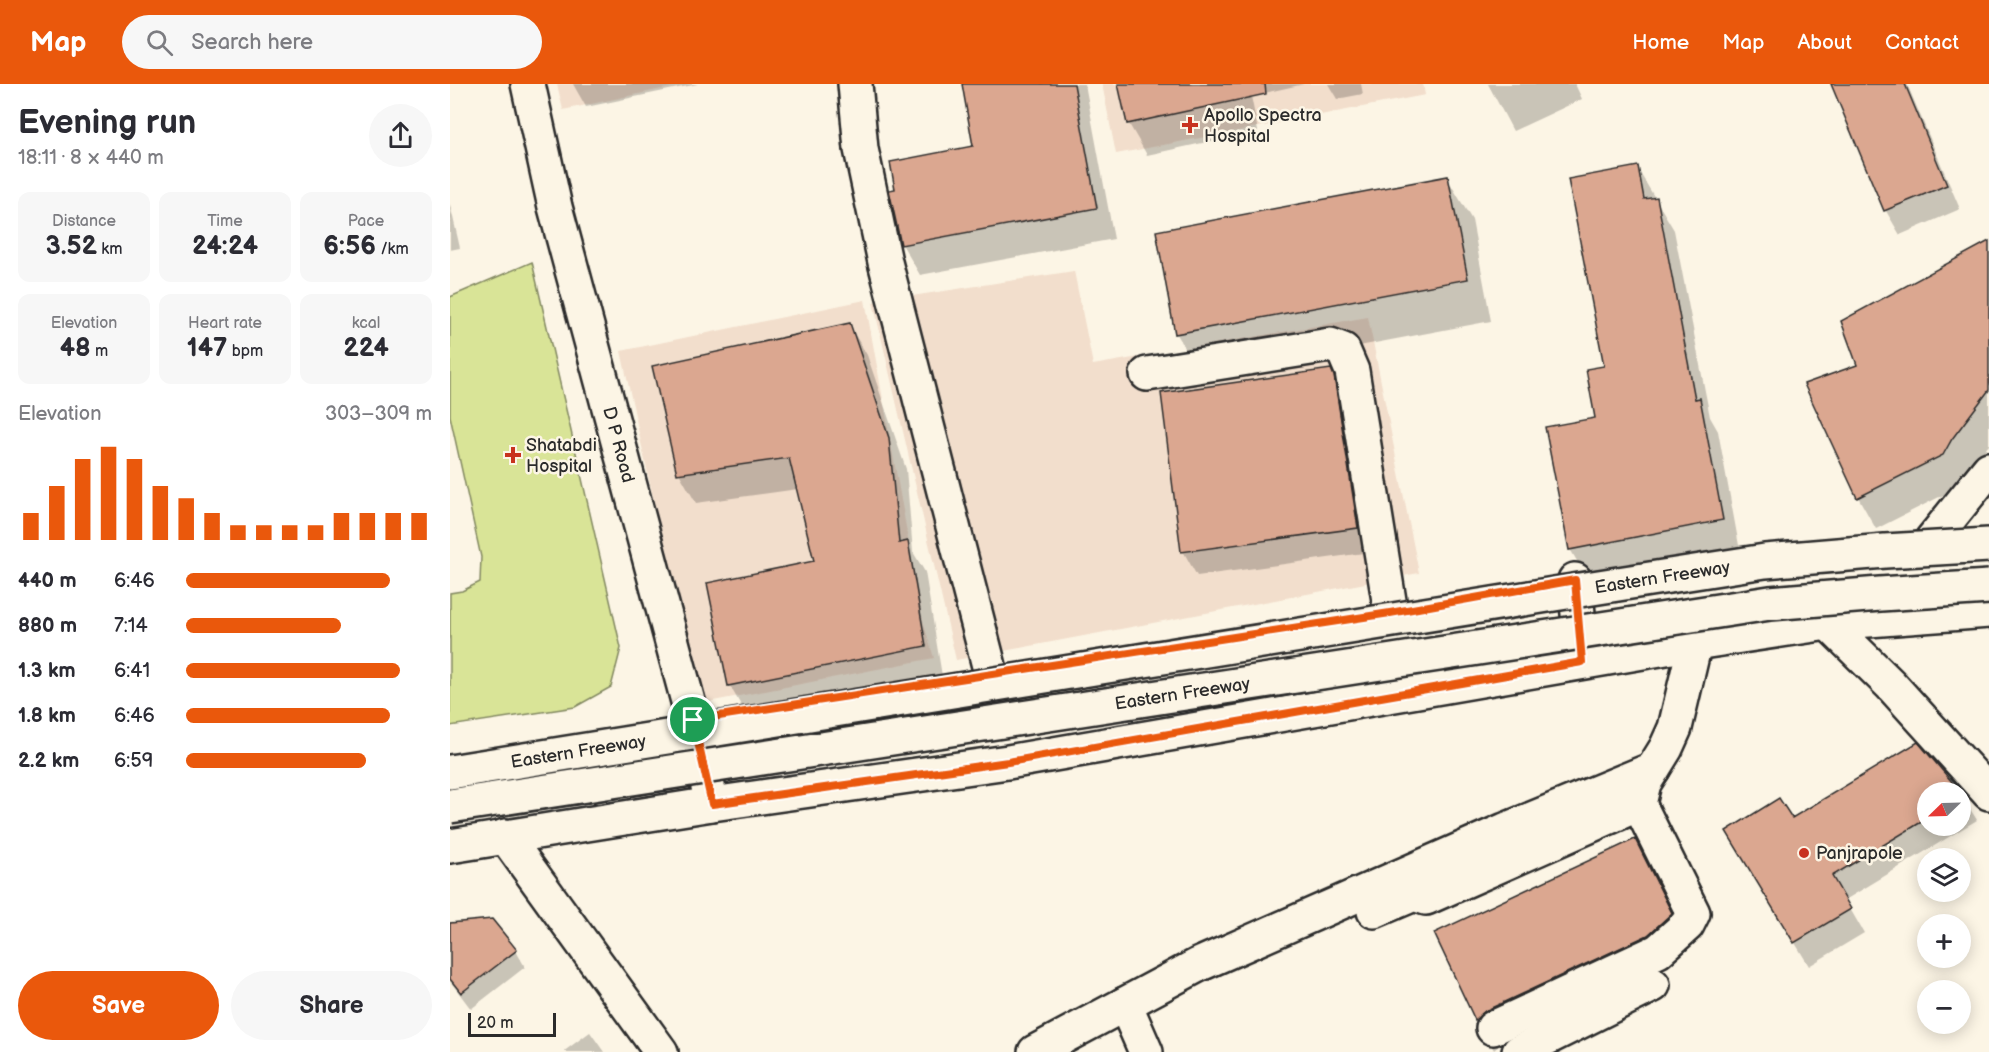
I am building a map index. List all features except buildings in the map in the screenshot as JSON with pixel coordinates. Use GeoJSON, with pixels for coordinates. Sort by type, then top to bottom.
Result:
{"type":"FeatureCollection","features":[{"type":"Feature","properties":{"kind":"main road","name":"D P Road"},"geometry":{"type":"LineString","coordinates":[[528,84],[555,207],[693,720],[712,804]]}},
{"type":"Feature","properties":{"kind":"main road"},"geometry":{"type":"LineString","coordinates":[[855,84],[861,149],[885,262],[991,674]]}},
{"type":"Feature","properties":{"kind":"main road"},"geometry":{"type":"LineString","coordinates":[[1147,374],[1330,345],[1343,350],[1352,371],[1390,613]]}},
{"type":"Feature","properties":{"kind":"main road"},"geometry":{"type":"LineString","coordinates":[[1931,541],[1989,469]]}},
{"type":"Feature","properties":{"kind":"main road"},"geometry":{"type":"LineString","coordinates":[[450,759],[1390,613],[1575,580],[1860,540],[1931,541],[1989,555]]}},
{"type":"Feature","properties":{"kind":"main road","name":"Eastern Freeway"},"geometry":{"type":"LineString","coordinates":[[450,772],[1530,597],[1766,561],[1989,545]]}},
{"type":"Feature","properties":{"kind":"main road"},"geometry":{"type":"LineString","coordinates":[[1575,580],[1582,662]]}},
{"type":"Feature","properties":{"kind":"main road","name":"Eastern Freeway"},"geometry":{"type":"LineString","coordinates":[[450,806],[1770,603],[1989,587]]}},
{"type":"Feature","properties":{"kind":"main road"},"geometry":{"type":"LineString","coordinates":[[450,846],[712,804],[1067,752],[1695,643],[1828,623],[1989,611]]}},
{"type":"Feature","properties":{"kind":"main road"},"geometry":{"type":"LineString","coordinates":[[1828,623],[1891,685],[1989,793]]}},
{"type":"Feature","properties":{"kind":"main road"},"geometry":{"type":"LineString","coordinates":[[1493,1028],[1658,951],[1687,925],[1693,914],[1639,804],[1644,783],[1666,748],[1675,728],[1695,643]]}},
{"type":"Feature","properties":{"kind":"main road"},"geometry":{"type":"LineString","coordinates":[[1053,664],[1067,752]]}},
{"type":"Feature","properties":{"kind":"main road"},"geometry":{"type":"LineString","coordinates":[[1035,1052],[1198,965],[1328,906],[1653,769]]}},
{"type":"Feature","properties":{"kind":"main road"},"geometry":{"type":"LineString","coordinates":[[1365,915],[1414,894],[1425,898],[1639,804]]}},
{"type":"Feature","properties":{"kind":"main road"},"geometry":{"type":"LineString","coordinates":[[505,836],[661,1052]]}},
{"type":"Feature","properties":{"kind":"main road"},"geometry":{"type":"LineString","coordinates":[[1519,1052],[1653,985]]}},
{"type":"Feature","properties":{"kind":"main road"},"geometry":{"type":"LineString","coordinates":[[1125,1004],[1146,1052]]}},
{"type":"Feature","properties":{"kind":"shaded area"},"geometry":{"type":"Polygon","coordinates":[[[557,84],[685,84],[563,110],[557,84]]]}},
{"type":"Feature","properties":{"kind":"shaded area","name":"Apollo Spectra Hospital"},"geometry":{"type":"Polygon","coordinates":[[[1102,84],[1423,84],[1425,95],[1116,154],[1102,84]]]}},
{"type":"Feature","properties":{"kind":"shaded area"},"geometry":{"type":"Polygon","coordinates":[[[1074,271],[1093,365],[1368,317],[1419,573],[956,660],[873,302],[1074,271]]]}},
{"type":"Feature","properties":{"kind":"shaded area"},"geometry":{"type":"Polygon","coordinates":[[[865,300],[923,621],[934,658],[698,704],[621,351],[865,300]]]}},
{"type":"Feature","properties":{"kind":"green space","name":"Shatabdi Hospital"},"geometry":{"type":"Polygon","coordinates":[[[532,262],[621,648],[611,687],[575,707],[450,726],[450,593],[462,591],[480,582],[481,557],[450,416],[450,297],[532,262]]]}},
{"type":"Feature","properties":{"kind":"place","name":"Apollo Spectra Hospital"},"geometry":{"type":"Point","coordinates":[1190,125]}},
{"type":"Feature","properties":{"kind":"place","name":"Shatabdi Hospital"},"geometry":{"type":"Point","coordinates":[513,455]}},
{"type":"Feature","properties":{"kind":"place","name":"Panjrapole"},"geometry":{"type":"Point","coordinates":[1804,853]}},
{"type":"Feature","properties":{"kind":"route"},"geometry":{"type":"LineString","coordinates":[[1575,580],[1582,662],[1008,762],[712,804],[693,720],[1390,613],[1575,580]]}}]}
